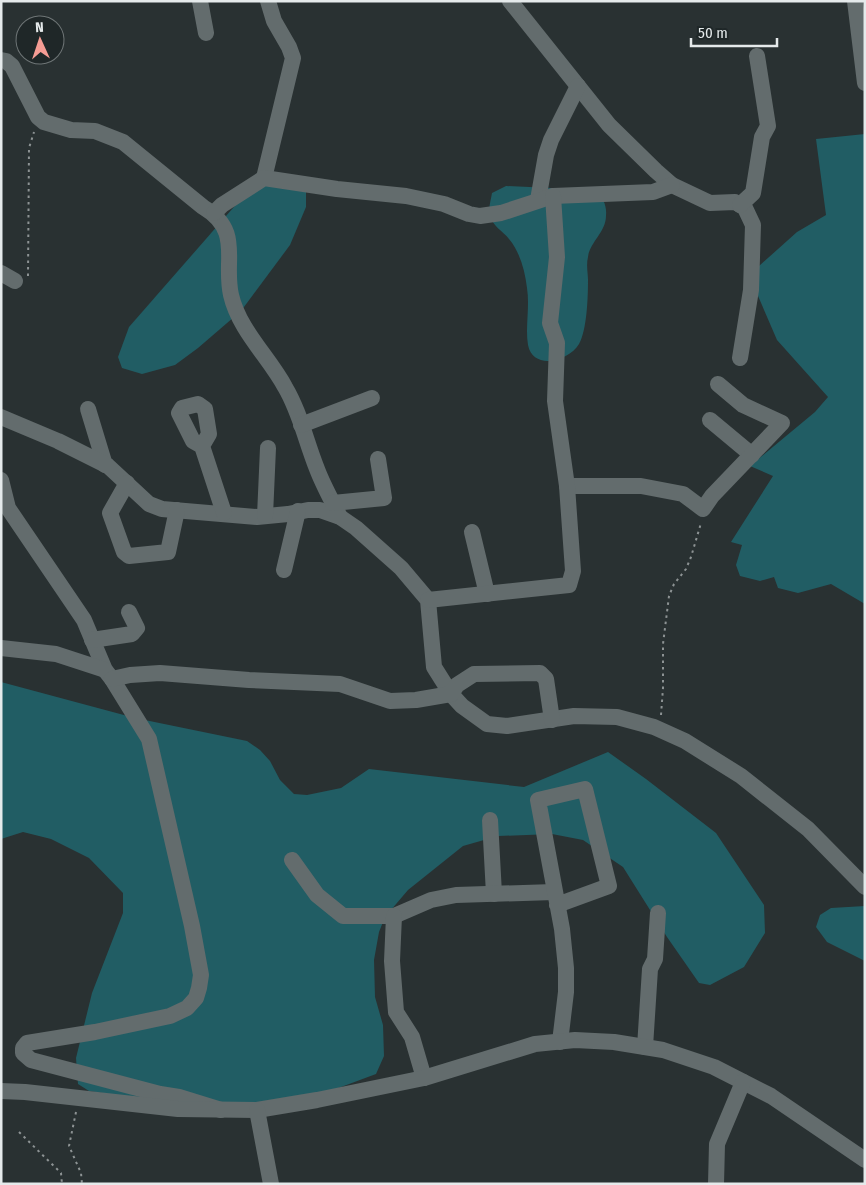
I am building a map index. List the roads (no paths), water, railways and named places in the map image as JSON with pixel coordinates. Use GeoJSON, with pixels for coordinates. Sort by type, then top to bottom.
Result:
{"type":"FeatureCollection","features":[{"type":"Feature","properties":{"kind":"street"},"geometry":{"type":"LineString","coordinates":[[200,1],[206,33]]}},
{"type":"Feature","properties":{"kind":"street"},"geometry":{"type":"LineString","coordinates":[[264,178],[293,58],[274,21],[268,1]]}},
{"type":"Feature","properties":{"kind":"street"},"geometry":{"type":"LineString","coordinates":[[510,1],[609,125],[672,185],[710,203],[735,202],[745,208],[753,225],[751,290],[740,358]]}},
{"type":"Feature","properties":{"kind":"street"},"geometry":{"type":"LineString","coordinates":[[855,1],[865,83]]}},
{"type":"Feature","properties":{"kind":"street"},"geometry":{"type":"LineString","coordinates":[[740,205],[753,193],[762,137],[768,126],[757,56]]}},
{"type":"Feature","properties":{"kind":"street"},"geometry":{"type":"LineString","coordinates":[[1,60],[6,61],[12,66],[38,117],[44,122],[71,130],[95,131],[123,142],[203,207],[214,213],[223,225],[229,240],[231,294],[236,308],[249,333],[286,387],[317,469],[336,510],[401,568],[428,600],[434,667],[451,694],[462,706],[487,724],[507,726],[574,716],[617,717],[654,727],[685,741],[741,776],[808,829],[865,886]]}},
{"type":"Feature","properties":{"kind":"street"},"geometry":{"type":"LineString","coordinates":[[428,600],[569,585],[573,571],[567,486],[555,402],[557,343],[550,323],[557,257],[546,198],[546,155],[551,140],[578,86]]}},
{"type":"Feature","properties":{"kind":"street"},"geometry":{"type":"LineString","coordinates":[[214,213],[222,205],[264,178],[336,189],[406,196],[444,204],[469,214],[480,216],[501,213],[546,198],[653,192],[672,185]]}},
{"type":"Feature","properties":{"kind":"street"},"geometry":{"type":"LineString","coordinates":[[567,486],[641,486],[683,494],[703,509],[712,496],[782,424],[743,405],[718,384]]}},
{"type":"Feature","properties":{"kind":"street"},"geometry":{"type":"LineString","coordinates":[[301,425],[372,398]]}},
{"type":"Feature","properties":{"kind":"street"},"geometry":{"type":"LineString","coordinates":[[88,408],[105,464]]}},
{"type":"Feature","properties":{"kind":"street"},"geometry":{"type":"LineString","coordinates":[[1,417],[58,441],[105,464],[149,504],[162,509],[265,516],[336,510],[384,498],[378,459]]}},
{"type":"Feature","properties":{"kind":"street"},"geometry":{"type":"LineString","coordinates":[[710,420],[752,455]]}},
{"type":"Feature","properties":{"kind":"street"},"geometry":{"type":"LineString","coordinates":[[202,446],[224,514]]}},
{"type":"Feature","properties":{"kind":"street"},"geometry":{"type":"LineString","coordinates":[[265,516],[268,448]]}},
{"type":"Feature","properties":{"kind":"street"},"geometry":{"type":"LineString","coordinates":[[1,480],[8,508],[84,620],[108,675],[148,739],[192,926],[200,975],[200,988],[196,998],[187,1008],[170,1016],[95,1032],[27,1043],[23,1048],[23,1053],[31,1060],[160,1094],[179,1097],[221,1110]]}},
{"type":"Feature","properties":{"kind":"street"},"geometry":{"type":"LineString","coordinates":[[126,483],[110,513],[124,552],[128,556],[168,552],[177,510]]}},
{"type":"Feature","properties":{"kind":"street"},"geometry":{"type":"LineString","coordinates":[[284,570],[298,512]]}},
{"type":"Feature","properties":{"kind":"street"},"geometry":{"type":"LineString","coordinates":[[472,532],[487,594]]}},
{"type":"Feature","properties":{"kind":"street"},"geometry":{"type":"LineString","coordinates":[[92,640],[132,634],[137,628],[130,612]]}},
{"type":"Feature","properties":{"kind":"street"},"geometry":{"type":"LineString","coordinates":[[1,648],[56,654],[108,675],[160,673],[249,680],[340,684],[390,701],[416,700],[451,694],[457,685],[474,674],[540,673],[546,678],[552,720]]}},
{"type":"Feature","properties":{"kind":"street"},"geometry":{"type":"LineString","coordinates":[[292,860],[317,895],[343,916],[394,916],[431,900],[456,896],[494,894],[556,898],[608,886],[585,789],[538,800],[556,898],[566,968],[566,992],[560,1042]]}},
{"type":"Feature","properties":{"kind":"street"},"geometry":{"type":"LineString","coordinates":[[490,820],[494,894]]}},
{"type":"Feature","properties":{"kind":"street"},"geometry":{"type":"LineString","coordinates":[[645,1047],[650,969],[655,959],[658,913]]}},
{"type":"Feature","properties":{"kind":"street"},"geometry":{"type":"LineString","coordinates":[[394,916],[392,961],[396,1012],[412,1037],[424,1078]]}},
{"type":"Feature","properties":{"kind":"street"},"geometry":{"type":"LineString","coordinates":[[1,1092],[25,1092],[178,1109],[257,1110],[424,1078],[527,1046],[575,1040],[614,1042],[663,1050],[714,1067],[771,1096],[865,1160]]}},
{"type":"Feature","properties":{"kind":"street"},"geometry":{"type":"LineString","coordinates":[[716,1184],[717,1144],[744,1082]]}},
{"type":"Feature","properties":{"kind":"street"},"geometry":{"type":"LineString","coordinates":[[257,1110],[271,1184]]}}]}
